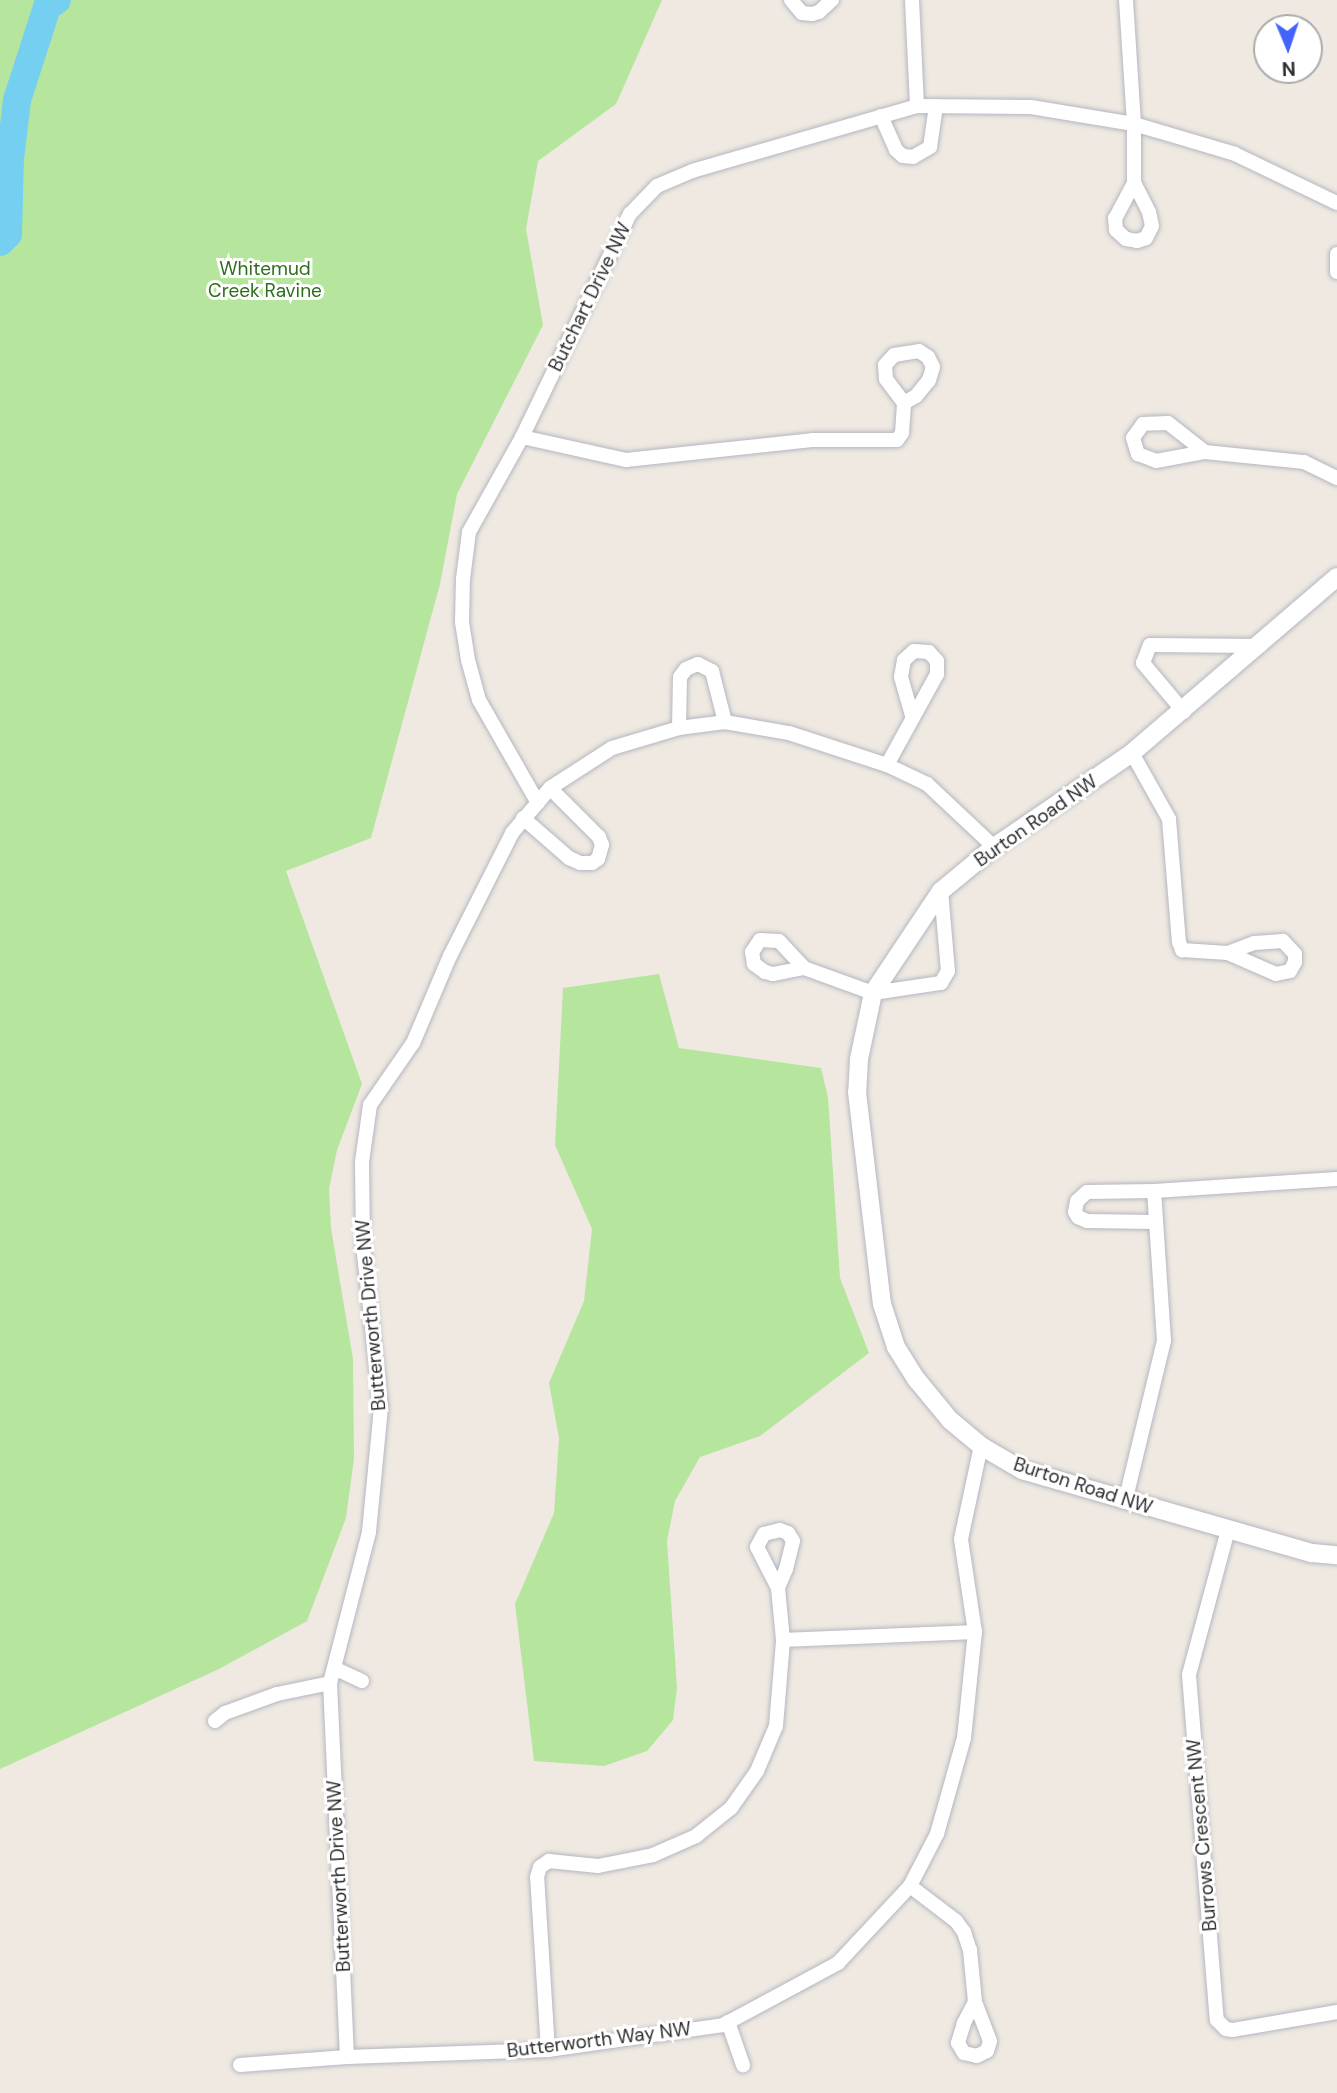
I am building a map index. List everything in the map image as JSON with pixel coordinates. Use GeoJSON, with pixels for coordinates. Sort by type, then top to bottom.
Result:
{"type":"FeatureCollection","features":[{"type":"Feature","properties":{"kind":"street"},"geometry":{"type":"LineString","coordinates":[[791,0],[802,13],[812,14],[819,12],[832,0]]}},
{"type":"Feature","properties":{"kind":"street"},"geometry":{"type":"LineString","coordinates":[[912,0],[917,106]]}},
{"type":"Feature","properties":{"kind":"street"},"geometry":{"type":"LineString","coordinates":[[1126,0],[1134,124],[1134,183]]}},
{"type":"Feature","properties":{"kind":"street","name":"Butchart Drive NW"},"geometry":{"type":"LineString","coordinates":[[538,803],[479,700],[462,622],[463,579],[469,532],[522,437],[630,214],[657,186],[692,171],[917,106],[1031,107],[1134,124],[1235,154],[1337,204]]}},
{"type":"Feature","properties":{"kind":"street"},"geometry":{"type":"LineString","coordinates":[[881,116],[896,150],[903,156],[913,157],[930,147],[936,106]]}},
{"type":"Feature","properties":{"kind":"street"},"geometry":{"type":"LineString","coordinates":[[1337,254],[1337,272]]}},
{"type":"Feature","properties":{"kind":"street"},"geometry":{"type":"LineString","coordinates":[[522,437],[626,460],[812,440],[897,440],[902,433],[904,403]]}},
{"type":"Feature","properties":{"kind":"street"},"geometry":{"type":"LineString","coordinates":[[1205,452],[1168,423],[1143,424],[1133,438],[1138,454],[1156,461],[1205,452],[1304,462],[1337,478]]}},
{"type":"Feature","properties":{"kind":"street","name":"Burton Road NW"},"geometry":{"type":"LineString","coordinates":[[1337,577],[1184,712],[1132,754],[994,847],[941,891],[873,993],[859,1059],[857,1091],[882,1304],[896,1346],[917,1380],[950,1420],[981,1446],[1022,1470],[1228,1530],[1312,1552],[1337,1555]]}},
{"type":"Feature","properties":{"kind":"street"},"geometry":{"type":"LineString","coordinates":[[1184,712],[1143,663],[1150,645],[1260,646]]}},
{"type":"Feature","properties":{"kind":"street"},"geometry":{"type":"LineString","coordinates":[[679,728],[680,677],[686,669],[698,664],[712,671],[725,722]]}},
{"type":"Feature","properties":{"kind":"street"},"geometry":{"type":"LineString","coordinates":[[887,765],[912,715]]}},
{"type":"Feature","properties":{"kind":"street","name":"Butterworth Drive NW"},"geometry":{"type":"LineString","coordinates":[[347,2057],[332,1675],[369,1532],[381,1408],[363,1244],[362,1162],[370,1105],[413,1043],[470,914],[512,833],[550,788],[612,748],[679,728],[725,722],[789,733],[887,765],[927,784],[994,847]]}},
{"type":"Feature","properties":{"kind":"street"},"geometry":{"type":"LineString","coordinates":[[1132,754],[1170,819],[1182,950],[1228,953]]}},
{"type":"Feature","properties":{"kind":"street"},"geometry":{"type":"LineString","coordinates":[[523,818],[569,858],[580,863],[592,863],[598,859],[602,845],[599,837],[550,788]]}},
{"type":"Feature","properties":{"kind":"street"},"geometry":{"type":"LineString","coordinates":[[804,968],[873,993],[934,986],[946,978],[941,891]]}},
{"type":"Feature","properties":{"kind":"street"},"geometry":{"type":"LineString","coordinates":[[1154,1222],[1087,1221],[1078,1217],[1075,1212],[1077,1200],[1087,1192],[1154,1191],[1337,1179]]}},
{"type":"Feature","properties":{"kind":"street"},"geometry":{"type":"LineString","coordinates":[[1125,1502],[1164,1341],[1154,1191]]}},
{"type":"Feature","properties":{"kind":"street","name":"Butterworth Way NW"},"geometry":{"type":"LineString","coordinates":[[240,2065],[347,2057],[548,2050],[728,2022],[838,1963],[910,1886],[937,1835],[964,1738],[975,1632],[961,1539],[981,1446]]}},
{"type":"Feature","properties":{"kind":"street","name":"Burrows Crescent NW"},"geometry":{"type":"LineString","coordinates":[[1228,1530],[1189,1675],[1217,2020],[1226,2029],[1233,2029],[1337,2012]]}},
{"type":"Feature","properties":{"kind":"street"},"geometry":{"type":"LineString","coordinates":[[548,2050],[537,1877],[540,1867],[549,1861],[598,1866],[653,1855],[696,1836],[731,1808],[757,1771],[776,1726],[783,1640],[778,1588]]}},
{"type":"Feature","properties":{"kind":"street"},"geometry":{"type":"LineString","coordinates":[[783,1640],[975,1632]]}},
{"type":"Feature","properties":{"kind":"street"},"geometry":{"type":"LineString","coordinates":[[215,1721],[225,1713],[332,1675],[362,1681]]}},
{"type":"Feature","properties":{"kind":"street"},"geometry":{"type":"LineString","coordinates":[[910,1886],[956,1921],[964,1932],[970,1950],[975,2002]]}},
{"type":"Feature","properties":{"kind":"street"},"geometry":{"type":"LineString","coordinates":[[728,2022],[743,2065]]}},
{"type":"Feature","properties":{"kind":"green space","name":"Whitemud Creek Ravine"},"geometry":{"type":"Polygon","coordinates":[[[0,0],[662,0],[616,104],[538,161],[526,229],[543,325],[457,494],[440,584],[371,838],[286,871],[362,1084],[337,1150],[329,1189],[331,1228],[353,1359],[354,1458],[346,1518],[307,1621],[219,1669],[0,1769],[0,0]]]}},
{"type":"Feature","properties":{"kind":"green space"},"geometry":{"type":"Polygon","coordinates":[[[659,974],[679,1048],[821,1068],[828,1097],[840,1278],[869,1353],[760,1436],[700,1457],[675,1501],[667,1541],[677,1688],[673,1720],[647,1751],[604,1766],[534,1761],[515,1604],[554,1513],[559,1438],[549,1383],[584,1301],[592,1229],[555,1145],[563,988],[659,974]]]}},
{"type":"Feature","properties":{"kind":"waterway"},"geometry":{"type":"LineString","coordinates":[[0,242],[8,234],[10,159],[17,100],[47,7],[57,0]]}}]}
